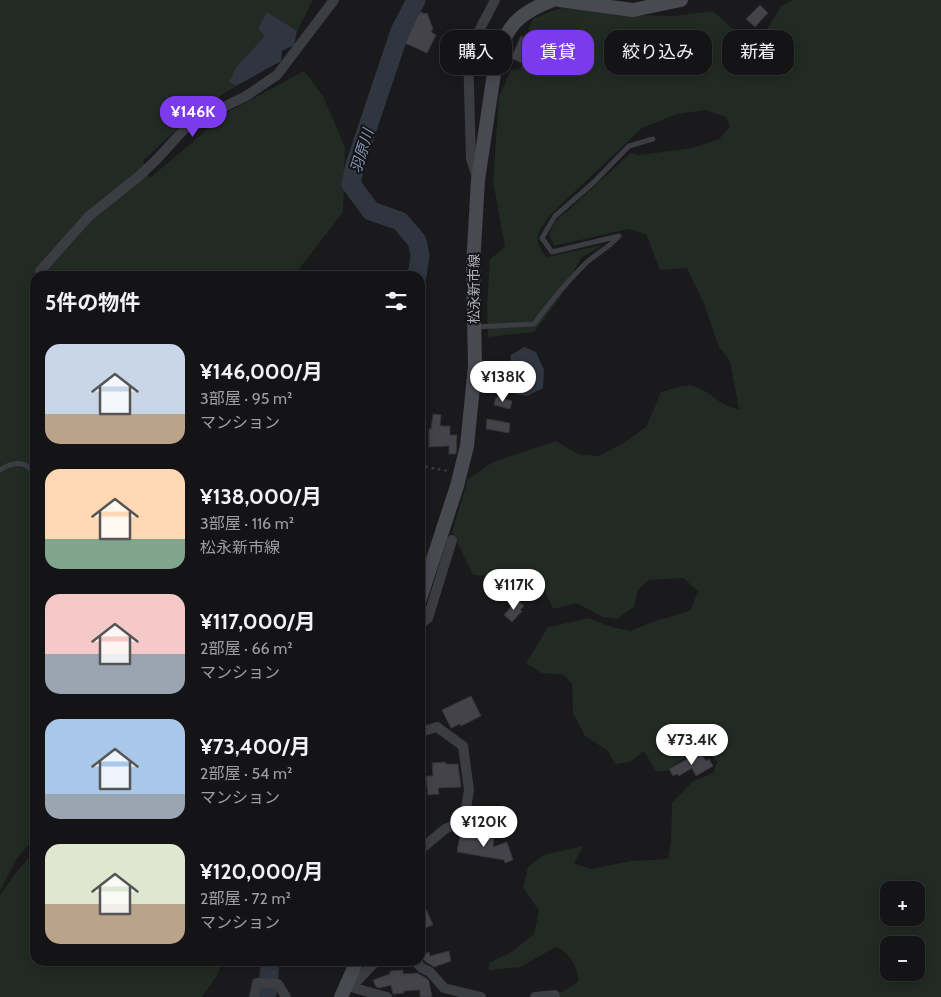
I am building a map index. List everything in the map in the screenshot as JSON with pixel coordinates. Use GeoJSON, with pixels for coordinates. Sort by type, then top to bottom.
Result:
{"type":"FeatureCollection","features":[{"type":"Feature","properties":{"kind":"main road","name":"松永新市線"},"geometry":{"type":"LineString","coordinates":[[425,583],[467,446],[475,366],[473,266],[478,180],[496,60],[502,42],[511,25],[533,8],[553,0]]}},
{"type":"Feature","properties":{"kind":"main road"},"geometry":{"type":"LineString","coordinates":[[559,0],[633,10],[682,0]]}},
{"type":"Feature","properties":{"kind":"main road"},"geometry":{"type":"LineString","coordinates":[[341,997],[355,966]]}},
{"type":"Feature","properties":{"kind":"street"},"geometry":{"type":"LineString","coordinates":[[40,271],[89,216],[138,177],[189,124],[246,96],[277,75],[334,0]]}},
{"type":"Feature","properties":{"kind":"street"},"geometry":{"type":"LineString","coordinates":[[478,180],[471,159],[468,52],[495,0]]}},
{"type":"Feature","properties":{"kind":"street"},"geometry":{"type":"LineString","coordinates":[[425,620],[428,618],[452,540]]}},
{"type":"Feature","properties":{"kind":"street"},"geometry":{"type":"LineString","coordinates":[[425,731],[438,727],[463,746],[469,790],[465,814],[459,823],[445,829],[425,846]]}},
{"type":"Feature","properties":{"kind":"street"},"geometry":{"type":"LineString","coordinates":[[348,982],[358,980],[371,966]]}},
{"type":"Feature","properties":{"kind":"street"},"geometry":{"type":"LineString","coordinates":[[420,966],[430,972],[444,988],[481,997]]}},
{"type":"Feature","properties":{"kind":"street"},"geometry":{"type":"LineString","coordinates":[[348,982],[354,988],[387,997]]}},
{"type":"Feature","properties":{"kind":"street"},"geometry":{"type":"LineString","coordinates":[[254,997],[257,983],[278,984],[286,997]]}},
{"type":"Feature","properties":{"kind":"street"},"geometry":{"type":"LineString","coordinates":[[535,997],[555,994]]}},
{"type":"Feature","properties":{"kind":"lane"},"geometry":{"type":"LineString","coordinates":[[474,327],[534,324],[558,292],[588,261],[614,242],[619,236],[552,252],[542,238],[555,216],[593,183],[629,146],[653,139]]}},
{"type":"Feature","properties":{"kind":"lane"},"geometry":{"type":"LineString","coordinates":[[0,470],[11,463],[23,463],[30,470]]}},
{"type":"Feature","properties":{"kind":"path"},"geometry":{"type":"LineString","coordinates":[[425,466],[460,474]]}},
{"type":"Feature","properties":{"kind":"shaded area"},"geometry":{"type":"Polygon","coordinates":[[[0,0],[313,0],[297,31],[267,13],[265,36],[237,66],[229,82],[236,86],[193,114],[143,161],[150,178],[228,112],[304,71],[323,96],[345,147],[343,212],[298,271],[30,271],[30,844],[17,858],[0,891],[0,0]]]}},
{"type":"Feature","properties":{"kind":"shaded area"},"geometry":{"type":"Polygon","coordinates":[[[794,0],[941,0],[941,997],[557,997],[557,995],[578,982],[578,977],[572,961],[561,949],[556,947],[520,967],[489,970],[489,963],[513,951],[534,934],[539,911],[523,887],[528,867],[543,855],[583,846],[574,863],[590,869],[631,861],[668,859],[671,842],[672,803],[693,781],[713,773],[717,762],[710,754],[695,750],[666,771],[656,772],[644,751],[630,762],[615,764],[608,751],[585,736],[573,713],[572,684],[564,675],[542,673],[526,663],[548,627],[589,618],[612,627],[630,631],[655,621],[690,611],[698,591],[683,578],[649,580],[638,590],[634,607],[617,619],[602,617],[577,603],[553,609],[540,580],[473,575],[452,532],[468,479],[493,462],[556,441],[578,454],[599,456],[625,442],[646,427],[661,392],[681,386],[699,388],[720,402],[739,409],[730,361],[719,347],[704,304],[687,268],[660,270],[646,234],[628,229],[554,246],[549,235],[555,222],[631,153],[639,155],[692,148],[719,139],[730,127],[726,117],[706,110],[677,114],[642,128],[550,215],[538,233],[538,244],[546,257],[602,245],[581,258],[559,299],[534,332],[488,337],[487,306],[490,259],[505,247],[493,182],[499,96],[509,75],[512,75],[512,70],[520,69],[522,65],[522,75],[594,75],[594,30],[529,30],[528,28],[534,18],[561,8],[631,15],[673,16],[713,11],[734,30],[722,30],[722,75],[794,75],[794,30],[767,29],[781,6],[794,0]]]}},
{"type":"Feature","properties":{"kind":"shaded area"},"geometry":{"type":"Polygon","coordinates":[[[267,12],[297,31],[294,45],[282,51],[281,61],[236,86],[229,82],[237,66],[265,36],[258,29],[267,12]]]}},
{"type":"Feature","properties":{"kind":"shaded area"},"geometry":{"type":"Polygon","coordinates":[[[524,347],[536,352],[544,370],[543,388],[527,396],[515,394],[508,381],[511,355],[524,347]]]}},
{"type":"Feature","properties":{"kind":"shaded area"},"geometry":{"type":"Polygon","coordinates":[[[30,856],[30,966],[220,966],[218,974],[202,997],[0,997],[0,895],[30,856]]]}},
{"type":"Feature","properties":{"kind":"building"},"geometry":{"type":"Polygon","coordinates":[[[760,5],[768,13],[755,27],[746,19],[760,5]]]}},
{"type":"Feature","properties":{"kind":"building"},"geometry":{"type":"Polygon","coordinates":[[[421,12],[427,13],[433,29],[431,32],[436,35],[427,53],[405,43],[421,12]]]}},
{"type":"Feature","properties":{"kind":"building"},"geometry":{"type":"Polygon","coordinates":[[[521,36],[522,63],[512,58],[521,36]]]}},
{"type":"Feature","properties":{"kind":"building"},"geometry":{"type":"Polygon","coordinates":[[[496,397],[512,401],[510,409],[494,405],[496,397]]]}},
{"type":"Feature","properties":{"kind":"building"},"geometry":{"type":"Polygon","coordinates":[[[433,414],[441,415],[440,426],[450,426],[450,435],[457,435],[456,454],[449,454],[449,446],[429,447],[429,429],[431,429],[433,414]]]}},
{"type":"Feature","properties":{"kind":"building"},"geometry":{"type":"Polygon","coordinates":[[[487,419],[510,423],[509,433],[486,429],[487,419]]]}},
{"type":"Feature","properties":{"kind":"building"},"geometry":{"type":"Polygon","coordinates":[[[517,600],[524,606],[512,622],[504,615],[517,600]]]}},
{"type":"Feature","properties":{"kind":"building"},"geometry":{"type":"Polygon","coordinates":[[[471,696],[481,716],[461,726],[460,724],[451,728],[442,710],[471,696]]]}},
{"type":"Feature","properties":{"kind":"building"},"geometry":{"type":"Polygon","coordinates":[[[700,752],[706,761],[709,759],[713,766],[696,776],[692,768],[679,776],[677,774],[673,776],[669,769],[700,752]]]}},
{"type":"Feature","properties":{"kind":"building"},"geometry":{"type":"Polygon","coordinates":[[[445,762],[446,764],[458,764],[461,787],[438,788],[439,794],[428,795],[426,776],[433,776],[432,763],[445,762]]]}},
{"type":"Feature","properties":{"kind":"building"},"geometry":{"type":"Polygon","coordinates":[[[480,834],[494,836],[493,847],[507,842],[513,860],[505,863],[504,860],[457,852],[460,835],[475,837],[475,835],[480,836],[480,834]]]}},
{"type":"Feature","properties":{"kind":"building"},"geometry":{"type":"Polygon","coordinates":[[[425,909],[433,925],[425,928],[425,909]]]}},
{"type":"Feature","properties":{"kind":"building"},"geometry":{"type":"Polygon","coordinates":[[[449,951],[451,961],[434,967],[425,961],[425,954],[429,952],[430,956],[449,951]]]}},
{"type":"Feature","properties":{"kind":"building"},"geometry":{"type":"Polygon","coordinates":[[[403,970],[403,974],[417,973],[426,978],[429,981],[432,997],[420,997],[420,990],[393,994],[391,985],[380,988],[376,987],[373,980],[390,974],[390,971],[403,970]]]}},
{"type":"Feature","properties":{"kind":"waterway","name":"羽原川"},"geometry":{"type":"LineString","coordinates":[[416,0],[400,31],[355,165],[351,184],[371,211],[400,221],[417,241],[420,255],[418,271]]}},
{"type":"Feature","properties":{"kind":"waterway","name":"羽原川"},"geometry":{"type":"LineString","coordinates":[[266,997],[270,966]]}}]}
